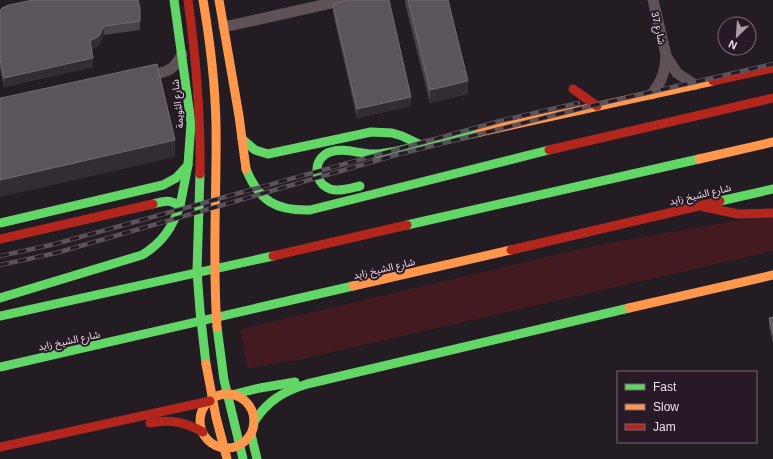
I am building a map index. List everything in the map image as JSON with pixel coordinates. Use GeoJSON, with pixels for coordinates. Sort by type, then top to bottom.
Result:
{"type":"FeatureCollection","features":[{"type":"Feature","properties":{"kind":"main road","name":"شارع الثويمة"},"geometry":{"type":"LineString","coordinates":[[0,298],[142,255],[153,249],[167,236],[176,219],[180,206],[188,165],[191,124],[174,0]]}},
{"type":"Feature","properties":{"kind":"main road"},"geometry":{"type":"LineString","coordinates":[[188,0],[196,61],[199,102],[200,143],[197,229],[198,288],[208,378],[218,426],[227,459]]}},
{"type":"Feature","properties":{"kind":"main road"},"geometry":{"type":"LineString","coordinates":[[203,0],[212,59],[216,100],[213,240],[217,332],[223,377],[232,421],[243,459]]}},
{"type":"Feature","properties":{"kind":"main road"},"geometry":{"type":"LineString","coordinates":[[219,0],[246,169],[249,179],[254,188],[270,203],[284,209],[300,211],[310,210],[491,164],[773,98]]}},
{"type":"Feature","properties":{"kind":"main road"},"geometry":{"type":"LineString","coordinates":[[368,185],[337,190],[326,188],[321,184],[316,173],[318,162],[321,157],[326,154],[340,150],[365,154],[381,154],[773,68]]}},
{"type":"Feature","properties":{"kind":"main road"},"geometry":{"type":"LineString","coordinates":[[573,89],[597,106]]}},
{"type":"Feature","properties":{"kind":"main road"},"geometry":{"type":"LineString","coordinates":[[242,139],[255,150],[268,154],[371,132],[382,132],[397,135],[421,145]]}},
{"type":"Feature","properties":{"kind":"main road"},"geometry":{"type":"LineString","coordinates":[[0,316],[157,282],[773,142]]}},
{"type":"Feature","properties":{"kind":"main road"},"geometry":{"type":"LineString","coordinates":[[383,182],[491,164]]}},
{"type":"Feature","properties":{"kind":"main road"},"geometry":{"type":"LineString","coordinates":[[0,223],[163,185],[176,178],[188,165]]}},
{"type":"Feature","properties":{"kind":"main road","name":"شارع الشيخ زايد"},"geometry":{"type":"LineString","coordinates":[[0,367],[163,331],[773,189]]}},
{"type":"Feature","properties":{"kind":"main road"},"geometry":{"type":"LineString","coordinates":[[0,239],[164,201],[172,201],[180,206]]}},
{"type":"Feature","properties":{"kind":"main road"},"geometry":{"type":"LineString","coordinates":[[700,205],[738,214],[773,214]]}},
{"type":"Feature","properties":{"kind":"main road"},"geometry":{"type":"LineString","coordinates":[[257,459],[251,434],[254,422],[263,408],[276,397],[292,389],[338,376],[773,275]]}},
{"type":"Feature","properties":{"kind":"main road"},"geometry":{"type":"LineString","coordinates":[[251,434],[241,444],[234,447],[220,447],[206,437],[203,432],[201,426],[202,412],[210,401],[223,395],[231,395],[260,388],[338,376]]}},
{"type":"Feature","properties":{"kind":"main road"},"geometry":{"type":"LineString","coordinates":[[231,395],[239,397],[245,401],[250,407],[254,422]]}},
{"type":"Feature","properties":{"kind":"main road"},"geometry":{"type":"LineString","coordinates":[[0,447],[210,401]]}},
{"type":"Feature","properties":{"kind":"main road"},"geometry":{"type":"LineString","coordinates":[[105,434],[168,420],[192,425],[203,432]]}},
{"type":"Feature","properties":{"kind":"main road"},"geometry":{"type":"LineString","coordinates":[[214,444],[216,458]]}},
{"type":"Feature","properties":{"kind":"street"},"geometry":{"type":"LineString","coordinates":[[224,27],[345,0]]}},
{"type":"Feature","properties":{"kind":"street","name":"شارع 37"},"geometry":{"type":"LineString","coordinates":[[653,0],[666,55],[678,73],[695,85]]}},
{"type":"Feature","properties":{"kind":"street"},"geometry":{"type":"LineString","coordinates":[[136,78],[166,72],[177,65],[182,54]]}},
{"type":"Feature","properties":{"kind":"street","name":"شارع 37"},"geometry":{"type":"LineString","coordinates":[[652,94],[663,76],[666,55]]}},
{"type":"Feature","properties":{"kind":"street"},"geometry":{"type":"LineString","coordinates":[[166,72],[178,75],[186,82]]}},
{"type":"Feature","properties":{"kind":"shaded area"},"geometry":{"type":"Polygon","coordinates":[[[773,214],[773,251],[298,360],[247,368],[241,329],[593,246],[773,214]]]}},
{"type":"Feature","properties":{"kind":"building"},"geometry":{"type":"Polygon","coordinates":[[[33,0],[138,0],[140,8],[140,21],[104,26],[99,36],[90,41],[93,58],[4,78],[0,59],[0,11],[2,8],[9,5],[33,0]]]}},
{"type":"Feature","properties":{"kind":"building"},"geometry":{"type":"Polygon","coordinates":[[[349,0],[389,0],[411,97],[357,109],[333,4],[349,0]]]}},
{"type":"Feature","properties":{"kind":"building"},"geometry":{"type":"Polygon","coordinates":[[[408,0],[448,0],[468,81],[430,90],[408,0]]]}},
{"type":"Feature","properties":{"kind":"building"},"geometry":{"type":"Polygon","coordinates":[[[157,64],[175,140],[0,180],[0,98],[157,64]]]}},
{"type":"Feature","properties":{"kind":"building"},"geometry":{"type":"Polygon","coordinates":[[[773,317],[773,334],[769,318],[773,317]]]}},
{"type":"Feature","properties":{"kind":"railway"},"geometry":{"type":"LineString","coordinates":[[0,265],[56,253],[396,155],[599,104],[773,64]]}},
{"type":"Feature","properties":{"kind":"railway"},"geometry":{"type":"LineString","coordinates":[[0,256],[55,244],[500,121],[578,103]]}},
{"type":"Feature","properties":{"kind":"traffic: fast"},"geometry":{"type":"LineString","coordinates":[[153,204],[167,201],[173,202],[180,206],[188,165],[191,123],[174,0]]}},
{"type":"Feature","properties":{"kind":"traffic: fast"},"geometry":{"type":"LineString","coordinates":[[242,139],[255,150],[268,154],[371,132],[392,133],[421,145],[480,132]]}},
{"type":"Feature","properties":{"kind":"traffic: fast"},"geometry":{"type":"LineString","coordinates":[[360,186],[337,190],[324,186],[320,181],[317,170],[320,159],[330,152],[341,150],[379,154],[421,145]]}},
{"type":"Feature","properties":{"kind":"traffic: fast"},"geometry":{"type":"LineString","coordinates":[[246,169],[257,189],[270,202],[287,209],[310,210],[549,150]]}},
{"type":"Feature","properties":{"kind":"traffic: fast"},"geometry":{"type":"LineString","coordinates":[[407,225],[699,159]]}},
{"type":"Feature","properties":{"kind":"traffic: fast"},"geometry":{"type":"LineString","coordinates":[[0,223],[163,185],[176,178],[188,165]]}},
{"type":"Feature","properties":{"kind":"traffic: fast"},"geometry":{"type":"LineString","coordinates":[[200,174],[197,271],[206,364]]}},
{"type":"Feature","properties":{"kind":"traffic: fast"},"geometry":{"type":"LineString","coordinates":[[720,201],[773,189]]}},
{"type":"Feature","properties":{"kind":"traffic: fast"},"geometry":{"type":"LineString","coordinates":[[0,298],[142,255],[161,240],[166,234],[174,221],[180,206]]}},
{"type":"Feature","properties":{"kind":"traffic: fast"},"geometry":{"type":"LineString","coordinates":[[0,316],[273,256]]}},
{"type":"Feature","properties":{"kind":"traffic: fast"},"geometry":{"type":"LineString","coordinates":[[0,367],[353,286]]}},
{"type":"Feature","properties":{"kind":"traffic: fast"},"geometry":{"type":"LineString","coordinates":[[254,422],[270,403],[291,390],[307,384],[629,308]]}},
{"type":"Feature","properties":{"kind":"traffic: fast"},"geometry":{"type":"LineString","coordinates":[[217,327],[224,380],[243,459]]}},
{"type":"Feature","properties":{"kind":"traffic: fast"},"geometry":{"type":"LineString","coordinates":[[231,395],[295,382]]}},
{"type":"Feature","properties":{"kind":"traffic: fast"},"geometry":{"type":"LineString","coordinates":[[251,434],[257,459]]}},
{"type":"Feature","properties":{"kind":"traffic: slow"},"geometry":{"type":"LineString","coordinates":[[203,0],[215,93],[215,276],[217,327]]}},
{"type":"Feature","properties":{"kind":"traffic: slow"},"geometry":{"type":"LineString","coordinates":[[219,0],[239,116],[246,169]]}},
{"type":"Feature","properties":{"kind":"traffic: slow"},"geometry":{"type":"LineString","coordinates":[[480,132],[713,81]]}},
{"type":"Feature","properties":{"kind":"traffic: slow"},"geometry":{"type":"LineString","coordinates":[[699,159],[773,142]]}},
{"type":"Feature","properties":{"kind":"traffic: slow"},"geometry":{"type":"LineString","coordinates":[[353,286],[511,250]]}},
{"type":"Feature","properties":{"kind":"traffic: slow"},"geometry":{"type":"LineString","coordinates":[[629,308],[773,275]]}},
{"type":"Feature","properties":{"kind":"traffic: slow"},"geometry":{"type":"LineString","coordinates":[[206,364],[216,417],[227,459]]}},
{"type":"Feature","properties":{"kind":"traffic: slow"},"geometry":{"type":"LineString","coordinates":[[227,394],[237,396],[246,402],[252,411],[254,421],[252,431],[246,440],[237,446],[227,448],[217,446],[208,440],[202,431],[200,421],[202,411],[208,402],[217,396],[227,394]]}},
{"type":"Feature","properties":{"kind":"traffic: jam"},"geometry":{"type":"LineString","coordinates":[[188,0],[200,130],[200,174]]}},
{"type":"Feature","properties":{"kind":"traffic: jam"},"geometry":{"type":"LineString","coordinates":[[713,81],[773,68]]}},
{"type":"Feature","properties":{"kind":"traffic: jam"},"geometry":{"type":"LineString","coordinates":[[573,89],[597,106]]}},
{"type":"Feature","properties":{"kind":"traffic: jam"},"geometry":{"type":"LineString","coordinates":[[549,150],[773,98]]}},
{"type":"Feature","properties":{"kind":"traffic: jam"},"geometry":{"type":"LineString","coordinates":[[511,250],[720,201]]}},
{"type":"Feature","properties":{"kind":"traffic: jam"},"geometry":{"type":"LineString","coordinates":[[0,239],[153,204]]}},
{"type":"Feature","properties":{"kind":"traffic: jam"},"geometry":{"type":"LineString","coordinates":[[704,207],[738,214],[773,213]]}},
{"type":"Feature","properties":{"kind":"traffic: jam"},"geometry":{"type":"LineString","coordinates":[[273,256],[407,225]]}},
{"type":"Feature","properties":{"kind":"traffic: jam"},"geometry":{"type":"LineString","coordinates":[[0,447],[210,401]]}},
{"type":"Feature","properties":{"kind":"traffic: jam"},"geometry":{"type":"LineString","coordinates":[[150,423],[164,421],[177,422],[203,432]]}}]}
